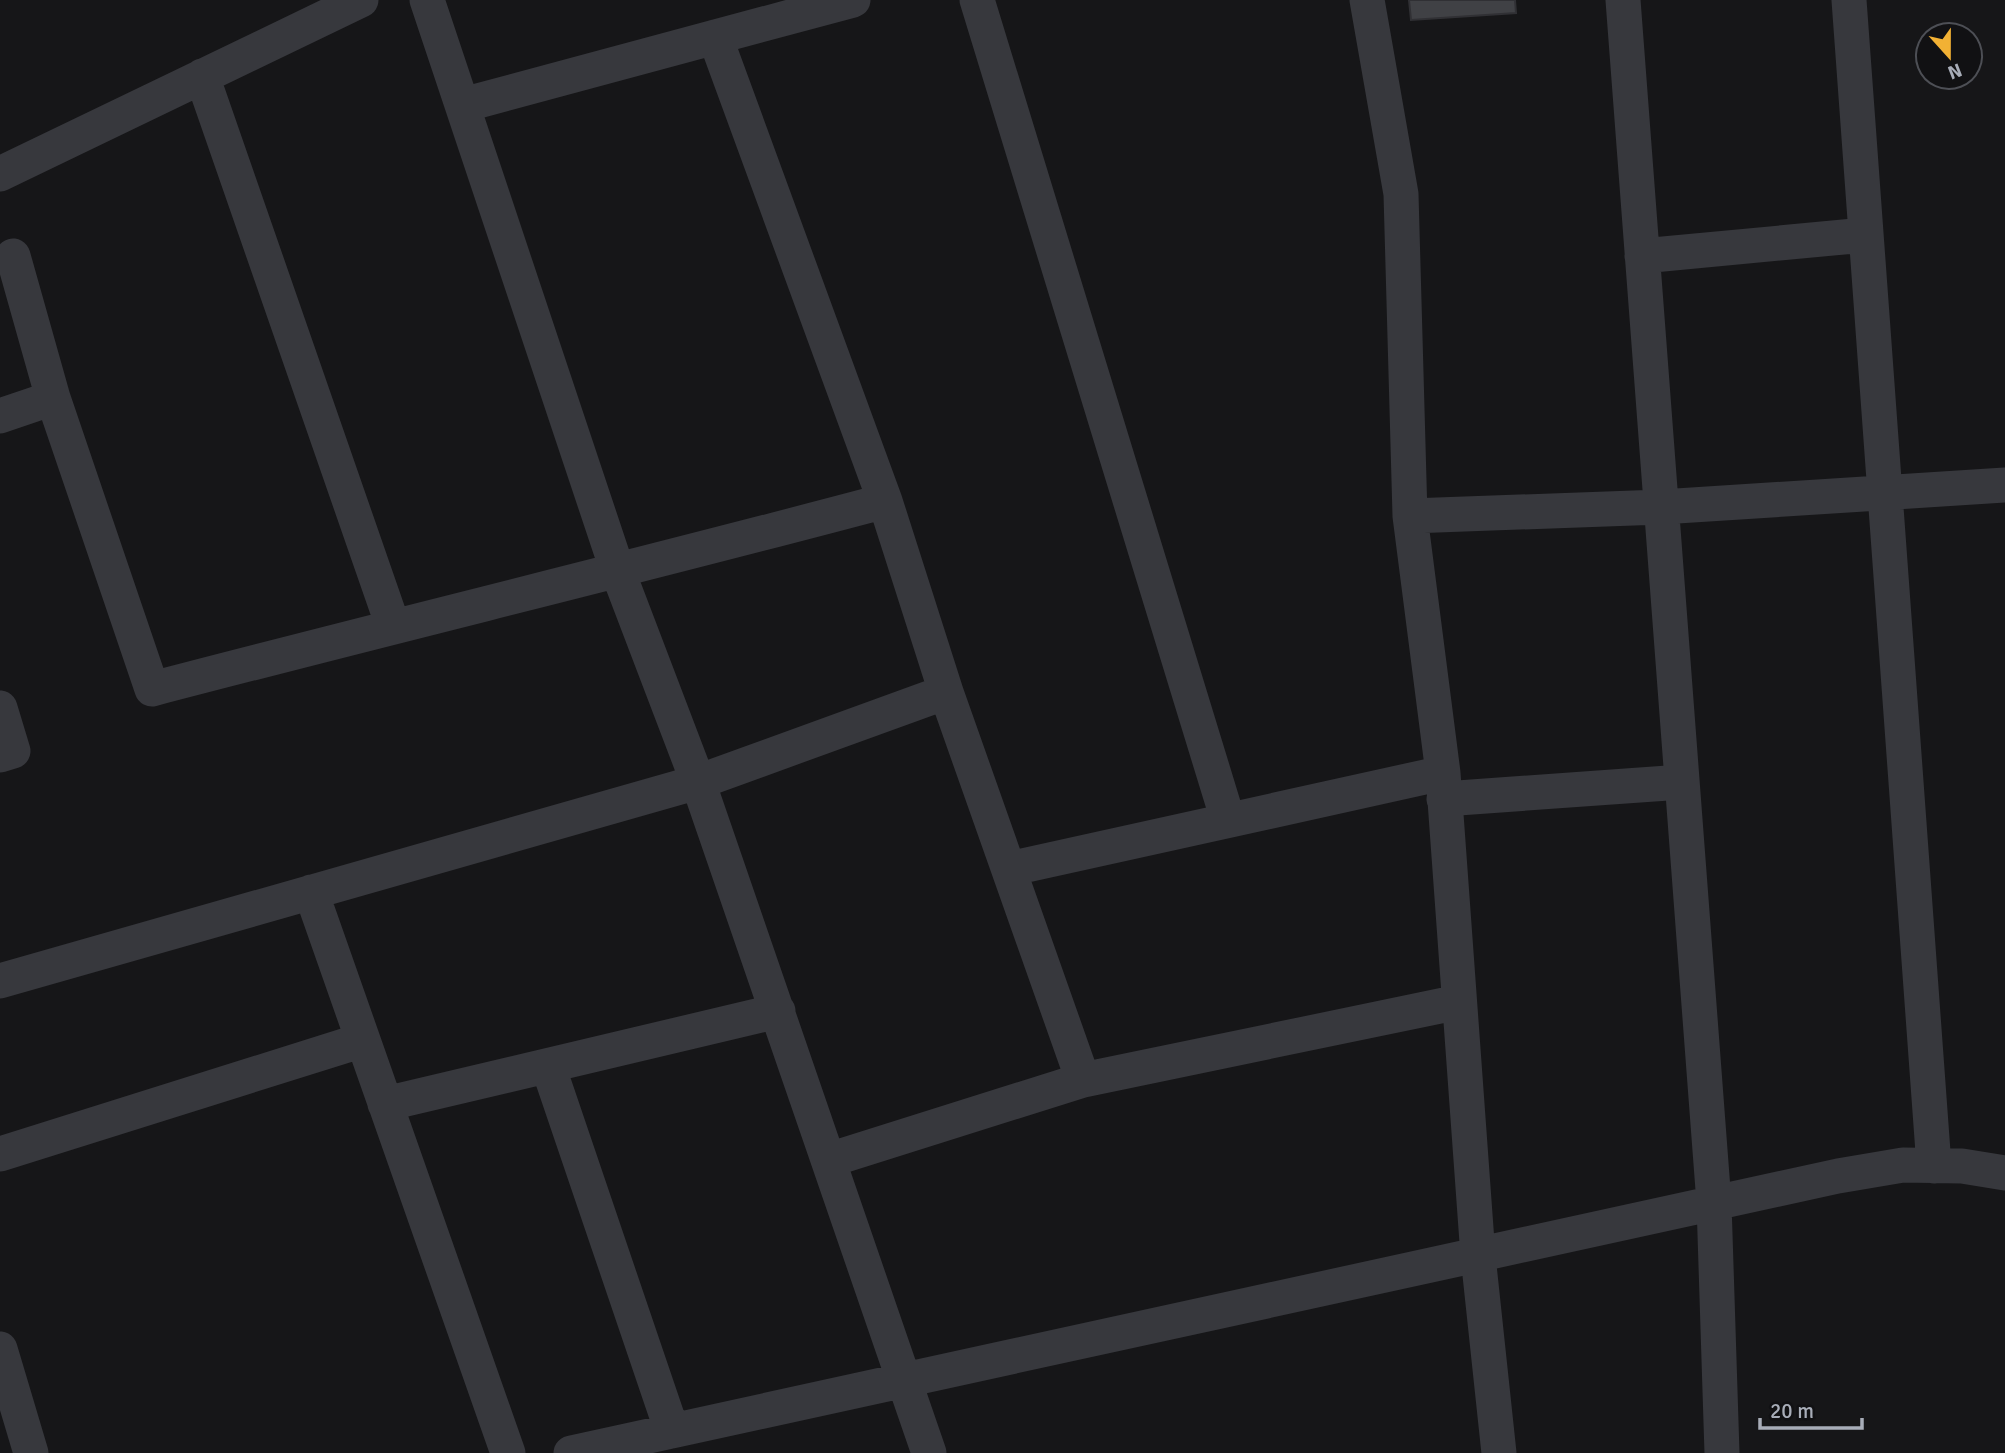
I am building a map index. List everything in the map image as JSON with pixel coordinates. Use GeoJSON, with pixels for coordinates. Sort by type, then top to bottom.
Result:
{"type":"FeatureCollection","features":[{"type":"Feature","properties":{"kind":"street"},"geometry":{"type":"LineString","coordinates":[[0,174],[361,0]]}},
{"type":"Feature","properties":{"kind":"street"},"geometry":{"type":"LineString","coordinates":[[427,0],[618,572],[698,782],[929,1453]]}},
{"type":"Feature","properties":{"kind":"street"},"geometry":{"type":"LineString","coordinates":[[463,105],[853,0]]}},
{"type":"Feature","properties":{"kind":"street"},"geometry":{"type":"LineString","coordinates":[[977,0],[1228,820]]}},
{"type":"Feature","properties":{"kind":"street"},"geometry":{"type":"LineString","coordinates":[[1367,0],[1401,194],[1410,516],[1444,786],[1478,1256],[1499,1453]]}},
{"type":"Feature","properties":{"kind":"street"},"geometry":{"type":"LineString","coordinates":[[1623,0],[1714,1203],[1722,1453]]}},
{"type":"Feature","properties":{"kind":"street"},"geometry":{"type":"LineString","coordinates":[[1849,0],[1934,1166]]}},
{"type":"Feature","properties":{"kind":"street"},"geometry":{"type":"LineString","coordinates":[[715,37],[885,502],[946,692],[1083,1080]]}},
{"type":"Feature","properties":{"kind":"street"},"geometry":{"type":"LineString","coordinates":[[202,76],[393,626]]}},
{"type":"Feature","properties":{"kind":"street"},"geometry":{"type":"LineString","coordinates":[[1642,256],[1866,235]]}},
{"type":"Feature","properties":{"kind":"street"},"geometry":{"type":"LineString","coordinates":[[13,256],[53,398],[152,689],[885,502]]}},
{"type":"Feature","properties":{"kind":"street"},"geometry":{"type":"LineString","coordinates":[[0,416],[53,398]]}},
{"type":"Feature","properties":{"kind":"street"},"geometry":{"type":"LineString","coordinates":[[1410,516],[1661,506],[2005,485]]}},
{"type":"Feature","properties":{"kind":"street"},"geometry":{"type":"LineString","coordinates":[[0,981],[698,782],[946,692]]}},
{"type":"Feature","properties":{"kind":"street"},"geometry":{"type":"LineString","coordinates":[[0,708],[13,751],[0,755]]}},
{"type":"Feature","properties":{"kind":"street"},"geometry":{"type":"LineString","coordinates":[[1009,869],[1228,820],[1444,786],[1682,782]]}},
{"type":"Feature","properties":{"kind":"street"},"geometry":{"type":"LineString","coordinates":[[311,892],[508,1453]]}},
{"type":"Feature","properties":{"kind":"street"},"geometry":{"type":"LineString","coordinates":[[829,1160],[1083,1080],[1459,1002]]}},
{"type":"Feature","properties":{"kind":"street"},"geometry":{"type":"LineString","coordinates":[[385,1104],[778,1010]]}},
{"type":"Feature","properties":{"kind":"street"},"geometry":{"type":"LineString","coordinates":[[0,1153],[363,1040]]}},
{"type":"Feature","properties":{"kind":"street"},"geometry":{"type":"LineString","coordinates":[[548,1066],[672,1431]]}},
{"type":"Feature","properties":{"kind":"street"},"geometry":{"type":"LineString","coordinates":[[571,1453],[1838,1176],[1903,1166],[1962,1166],[2005,1173]]}},
{"type":"Feature","properties":{"kind":"street"},"geometry":{"type":"LineString","coordinates":[[0,1349],[31,1453]]}},
{"type":"Feature","properties":{"kind":"building"},"geometry":{"type":"Polygon","coordinates":[[[1409,0],[1515,0],[1516,13],[1411,20],[1409,0]]]}}]}
